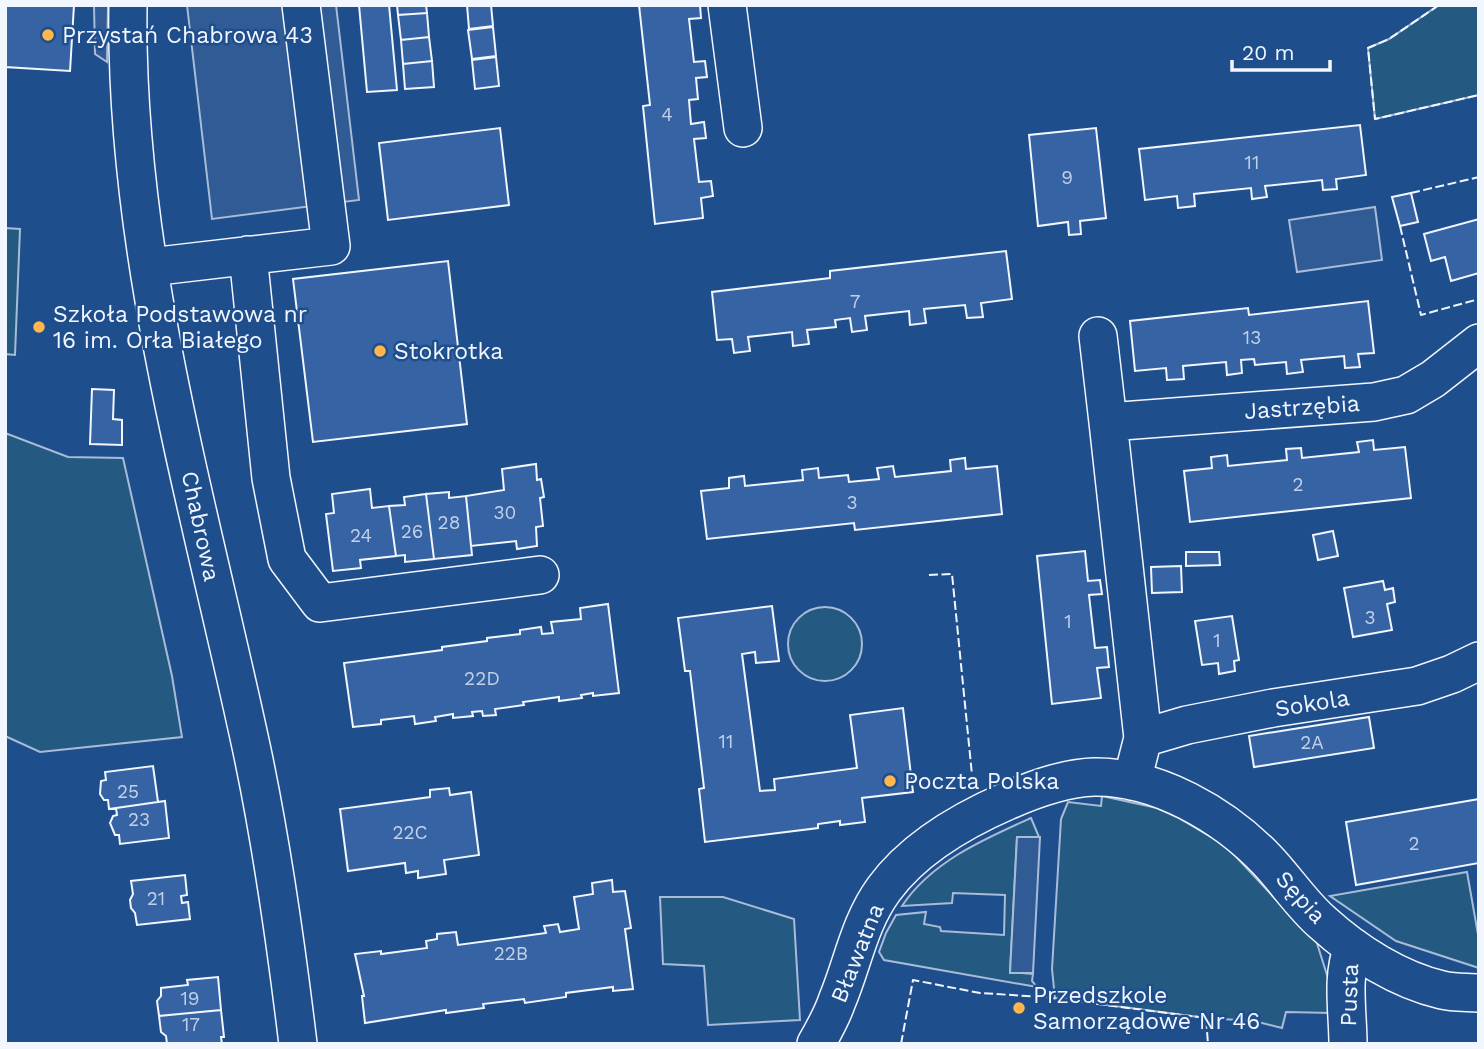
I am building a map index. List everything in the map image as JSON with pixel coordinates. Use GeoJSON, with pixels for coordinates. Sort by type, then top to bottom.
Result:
{"type":"FeatureCollection","features":[{"type":"Feature","properties":{"kind":"street","name":"Chabrowa"},"geometry":{"type":"LineString","coordinates":[[128,5],[127,85],[137,191],[169,378],[268,831],[284,927],[298,1044]]}},
{"type":"Feature","properties":{"kind":"street"},"geometry":{"type":"LineString","coordinates":[[150,267],[331,246],[301,5]]}},
{"type":"Feature","properties":{"kind":"street"},"geometry":{"type":"LineString","coordinates":[[727,5],[743,128]]}},
{"type":"Feature","properties":{"kind":"street"},"geometry":{"type":"LineString","coordinates":[[248,255],[271,478],[287,559],[320,603],[540,575]]}},
{"type":"Feature","properties":{"kind":"street"},"geometry":{"type":"LineString","coordinates":[[1098,336],[1143,738],[1132,781]]}},
{"type":"Feature","properties":{"kind":"street","name":"Jastrzębia"},"geometry":{"type":"LineString","coordinates":[[1108,422],[1374,402],[1395,398],[1406,395],[1433,379],[1479,343]]}},
{"type":"Feature","properties":{"kind":"street","name":"Sokola"},"geometry":{"type":"LineString","coordinates":[[1143,738],[1187,725],[1273,708],[1417,686],[1452,674],[1479,660]]}},
{"type":"Feature","properties":{"kind":"street","name":"Bławatna"},"geometry":{"type":"LineString","coordinates":[[816,1044],[838,1000],[870,909],[908,861],[951,830],[984,811],[1028,792],[1092,777],[1132,781]]}},
{"type":"Feature","properties":{"kind":"street","name":"Sępia"},"geometry":{"type":"LineString","coordinates":[[1132,781],[1176,796],[1233,831],[1265,858],[1321,922],[1353,947],[1408,979],[1443,990],[1479,993]]}},
{"type":"Feature","properties":{"kind":"street","name":"Pusta"},"geometry":{"type":"LineString","coordinates":[[1348,1044],[1346,976],[1347,961],[1353,947]]}},
{"type":"Feature","properties":{"kind":"shaded area"},"geometry":{"type":"Polygon","coordinates":[[[94,5],[108,5],[107,62],[95,54],[94,5]]]}},
{"type":"Feature","properties":{"kind":"shaded area"},"geometry":{"type":"Polygon","coordinates":[[[187,5],[336,5],[359,200],[212,219],[187,5]]]}},
{"type":"Feature","properties":{"kind":"shaded area"},"geometry":{"type":"Polygon","coordinates":[[[1439,5],[1479,5],[1479,95],[1375,119],[1368,48],[1389,39],[1439,5]]]}},
{"type":"Feature","properties":{"kind":"shaded area"},"geometry":{"type":"Polygon","coordinates":[[[1375,207],[1382,260],[1297,272],[1289,220],[1375,207]]]}},
{"type":"Feature","properties":{"kind":"shaded area"},"geometry":{"type":"Polygon","coordinates":[[[5,228],[20,229],[15,355],[5,354],[5,228]]]}},
{"type":"Feature","properties":{"kind":"shaded area"},"geometry":{"type":"Polygon","coordinates":[[[5,433],[68,457],[123,458],[172,676],[182,737],[40,752],[5,736],[5,433]]]}},
{"type":"Feature","properties":{"kind":"shaded area"},"geometry":{"type":"Polygon","coordinates":[[[825,607],[839,610],[851,618],[859,630],[862,644],[859,658],[851,670],[839,678],[825,681],[811,678],[799,670],[791,658],[788,644],[791,630],[799,618],[811,610],[825,607]]]}},
{"type":"Feature","properties":{"kind":"shaded area"},"geometry":{"type":"Polygon","coordinates":[[[1102,796],[1157,808],[1226,846],[1315,937],[1333,994],[1333,1013],[1286,1012],[1282,1028],[1254,1021],[1206,1018],[1055,998],[1052,969],[1061,819],[1068,802],[1101,806],[1102,796]]]}},
{"type":"Feature","properties":{"kind":"shaded area"},"geometry":{"type":"Polygon","coordinates":[[[1031,818],[1039,837],[1017,837],[1010,972],[1033,974],[1032,981],[1037,987],[884,960],[879,952],[896,915],[926,912],[924,924],[940,927],[941,931],[1004,935],[1005,895],[953,893],[952,903],[902,906],[914,890],[943,864],[977,843],[1031,818]]]}},
{"type":"Feature","properties":{"kind":"shaded area"},"geometry":{"type":"Polygon","coordinates":[[[1017,837],[1040,837],[1033,973],[1010,973],[1017,837]]]}},
{"type":"Feature","properties":{"kind":"shaded area"},"geometry":{"type":"Polygon","coordinates":[[[1467,872],[1479,940],[1479,968],[1396,941],[1330,896],[1467,872]]]}},
{"type":"Feature","properties":{"kind":"shaded area"},"geometry":{"type":"Polygon","coordinates":[[[660,897],[723,897],[794,919],[800,1020],[708,1025],[704,966],[663,964],[660,897]]]}},
{"type":"Feature","properties":{"kind":"building"},"geometry":{"type":"Polygon","coordinates":[[[5,5],[74,5],[70,71],[5,67],[5,5]]]}},
{"type":"Feature","properties":{"kind":"building"},"geometry":{"type":"Polygon","coordinates":[[[359,5],[389,5],[397,90],[367,92],[359,5]]]}},
{"type":"Feature","properties":{"kind":"building"},"geometry":{"type":"Polygon","coordinates":[[[397,5],[426,5],[427,13],[398,15],[397,5]]]}},
{"type":"Feature","properties":{"kind":"building"},"geometry":{"type":"Polygon","coordinates":[[[467,5],[491,5],[493,26],[469,29],[467,5]]]}},
{"type":"Feature","properties":{"kind":"building"},"geometry":{"type":"Polygon","coordinates":[[[639,5],[700,5],[701,18],[689,19],[694,62],[705,61],[707,77],[696,78],[698,99],[689,100],[691,124],[704,122],[706,138],[694,139],[699,182],[711,181],[713,196],[701,198],[703,218],[655,224],[643,106],[650,105],[639,5]]]}},
{"type":"Feature","properties":{"kind":"building"},"geometry":{"type":"Polygon","coordinates":[[[427,13],[429,37],[401,40],[398,15],[427,13]]]}},
{"type":"Feature","properties":{"kind":"building"},"geometry":{"type":"Polygon","coordinates":[[[493,27],[496,56],[472,59],[468,30],[493,27]]]}},
{"type":"Feature","properties":{"kind":"building"},"geometry":{"type":"Polygon","coordinates":[[[429,37],[432,61],[403,64],[401,40],[429,37]]]}},
{"type":"Feature","properties":{"kind":"building"},"geometry":{"type":"Polygon","coordinates":[[[496,57],[499,86],[475,89],[472,60],[496,57]]]}},
{"type":"Feature","properties":{"kind":"building"},"geometry":{"type":"Polygon","coordinates":[[[432,61],[434,87],[405,89],[403,64],[432,61]]]}},
{"type":"Feature","properties":{"kind":"building"},"geometry":{"type":"Polygon","coordinates":[[[1360,125],[1366,175],[1336,179],[1337,189],[1323,190],[1322,180],[1265,186],[1267,197],[1252,199],[1251,188],[1194,194],[1195,206],[1178,208],[1177,196],[1145,200],[1139,149],[1360,125]]]}},
{"type":"Feature","properties":{"kind":"building"},"geometry":{"type":"Polygon","coordinates":[[[500,128],[509,205],[388,220],[379,143],[500,128]]]}},
{"type":"Feature","properties":{"kind":"building"},"geometry":{"type":"Polygon","coordinates":[[[1096,128],[1106,218],[1080,221],[1081,234],[1069,235],[1068,222],[1038,226],[1029,135],[1096,128]]]}},
{"type":"Feature","properties":{"kind":"building"},"geometry":{"type":"Polygon","coordinates":[[[1411,193],[1418,222],[1400,226],[1392,197],[1411,193]]]}},
{"type":"Feature","properties":{"kind":"building"},"geometry":{"type":"Polygon","coordinates":[[[1479,219],[1479,273],[1451,281],[1445,257],[1431,261],[1424,234],[1479,219]]]}},
{"type":"Feature","properties":{"kind":"building"},"geometry":{"type":"Polygon","coordinates":[[[1006,251],[1012,299],[981,303],[983,317],[967,318],[965,305],[924,309],[926,323],[910,325],[909,311],[865,316],[867,330],[852,332],[850,318],[835,320],[836,327],[807,330],[809,344],[793,346],[792,332],[748,337],[750,351],[734,353],[732,339],[717,340],[712,292],[830,278],[830,271],[1006,251]]]}},
{"type":"Feature","properties":{"kind":"building","name":"Stokrotka"},"geometry":{"type":"Polygon","coordinates":[[[448,261],[467,424],[313,442],[293,279],[448,261]]]}},
{"type":"Feature","properties":{"kind":"building"},"geometry":{"type":"Polygon","coordinates":[[[1368,301],[1374,353],[1358,354],[1360,367],[1345,368],[1344,356],[1301,360],[1303,372],[1287,374],[1286,362],[1255,365],[1254,359],[1241,360],[1242,373],[1227,375],[1226,362],[1183,366],[1184,379],[1167,380],[1166,368],[1135,371],[1130,321],[1248,308],[1249,315],[1368,301]]]}},
{"type":"Feature","properties":{"kind":"building"},"geometry":{"type":"Polygon","coordinates":[[[92,389],[114,390],[113,419],[122,420],[122,445],[90,444],[92,389]]]}},
{"type":"Feature","properties":{"kind":"building"},"geometry":{"type":"Polygon","coordinates":[[[1373,440],[1374,450],[1405,447],[1411,498],[1190,522],[1184,471],[1212,468],[1211,457],[1227,455],[1228,466],[1287,460],[1286,449],[1301,448],[1302,458],[1359,452],[1357,442],[1373,440]]]}},
{"type":"Feature","properties":{"kind":"building"},"geometry":{"type":"Polygon","coordinates":[[[965,458],[966,469],[997,466],[1002,514],[855,530],[854,523],[707,539],[701,491],[729,488],[729,478],[744,476],[745,486],[803,480],[802,470],[818,468],[819,478],[848,475],[849,482],[879,479],[877,468],[893,466],[895,477],[951,471],[950,460],[965,458]]]}},
{"type":"Feature","properties":{"kind":"building"},"geometry":{"type":"Polygon","coordinates":[[[536,464],[537,480],[541,479],[544,497],[540,498],[543,526],[536,527],[537,546],[517,549],[516,541],[471,546],[466,496],[504,490],[502,469],[536,464]]]}},
{"type":"Feature","properties":{"kind":"building"},"geometry":{"type":"Polygon","coordinates":[[[370,489],[372,508],[389,506],[396,556],[360,560],[361,568],[333,571],[326,514],[334,513],[332,494],[370,489]]]}},
{"type":"Feature","properties":{"kind":"building"},"geometry":{"type":"Polygon","coordinates":[[[449,492],[449,498],[466,496],[472,555],[434,559],[426,494],[449,492]]]}},
{"type":"Feature","properties":{"kind":"building"},"geometry":{"type":"Polygon","coordinates":[[[426,494],[434,559],[405,562],[405,555],[396,556],[389,506],[405,505],[404,497],[426,494]]]}},
{"type":"Feature","properties":{"kind":"building"},"geometry":{"type":"Polygon","coordinates":[[[1333,531],[1338,556],[1318,560],[1313,535],[1333,531]]]}},
{"type":"Feature","properties":{"kind":"building"},"geometry":{"type":"Polygon","coordinates":[[[1085,551],[1088,581],[1100,580],[1102,594],[1089,595],[1095,648],[1107,647],[1109,667],[1097,668],[1101,698],[1052,704],[1037,556],[1085,551]]]}},
{"type":"Feature","properties":{"kind":"building"},"geometry":{"type":"Polygon","coordinates":[[[1186,552],[1219,552],[1220,565],[1186,566],[1186,552]]]}},
{"type":"Feature","properties":{"kind":"building"},"geometry":{"type":"Polygon","coordinates":[[[1181,566],[1182,592],[1152,593],[1151,567],[1181,566]]]}},
{"type":"Feature","properties":{"kind":"building"},"geometry":{"type":"Polygon","coordinates":[[[1383,581],[1385,590],[1393,588],[1395,602],[1387,604],[1392,630],[1353,637],[1344,588],[1383,581]]]}},
{"type":"Feature","properties":{"kind":"building"},"geometry":{"type":"Polygon","coordinates":[[[608,604],[619,693],[593,696],[593,693],[581,695],[582,698],[559,701],[559,697],[523,702],[524,705],[495,709],[496,715],[483,716],[482,711],[472,712],[473,716],[453,718],[453,714],[435,717],[436,721],[415,724],[414,716],[353,727],[344,663],[442,650],[442,647],[520,634],[520,630],[541,627],[542,634],[553,633],[551,622],[581,619],[580,608],[608,604]]]}},
{"type":"Feature","properties":{"kind":"building"},"geometry":{"type":"Polygon","coordinates":[[[772,606],[779,661],[756,663],[755,652],[742,654],[760,791],[775,790],[774,779],[857,768],[850,715],[903,708],[913,792],[862,798],[865,822],[840,825],[840,821],[818,824],[818,828],[705,842],[699,789],[704,788],[690,671],[685,671],[678,618],[772,606]]]}},
{"type":"Feature","properties":{"kind":"building"},"geometry":{"type":"Polygon","coordinates":[[[1232,616],[1239,660],[1234,661],[1235,671],[1219,674],[1218,663],[1202,665],[1195,621],[1232,616]]]}},
{"type":"Feature","properties":{"kind":"building"},"geometry":{"type":"Polygon","coordinates":[[[1369,717],[1374,748],[1254,767],[1249,736],[1369,717]]]}},
{"type":"Feature","properties":{"kind":"building"},"geometry":{"type":"Polygon","coordinates":[[[153,766],[158,802],[109,809],[108,800],[104,800],[100,794],[101,781],[106,780],[105,772],[153,766]]]}},
{"type":"Feature","properties":{"kind":"building"},"geometry":{"type":"Polygon","coordinates":[[[449,788],[450,795],[471,792],[479,855],[444,860],[446,874],[418,878],[418,871],[406,873],[405,863],[348,871],[340,809],[430,797],[430,790],[449,788]]]}},
{"type":"Feature","properties":{"kind":"building"},"geometry":{"type":"Polygon","coordinates":[[[1479,799],[1479,863],[1356,885],[1346,822],[1479,799]]]}},
{"type":"Feature","properties":{"kind":"building"},"geometry":{"type":"Polygon","coordinates":[[[165,801],[169,838],[120,844],[119,835],[115,835],[110,823],[113,816],[117,815],[116,808],[165,801]]]}},
{"type":"Feature","properties":{"kind":"building"},"geometry":{"type":"Polygon","coordinates":[[[185,875],[187,895],[181,896],[182,903],[188,902],[190,919],[137,925],[135,913],[131,908],[131,881],[185,875]]]}},
{"type":"Feature","properties":{"kind":"building"},"geometry":{"type":"Polygon","coordinates":[[[612,880],[613,892],[625,891],[631,928],[625,929],[633,989],[613,991],[613,987],[566,993],[566,997],[525,1003],[524,999],[483,1004],[484,1008],[446,1013],[446,1010],[365,1023],[364,996],[355,954],[381,951],[381,954],[427,948],[426,941],[437,939],[437,934],[456,932],[458,945],[546,933],[544,926],[558,924],[560,932],[579,929],[574,897],[593,894],[592,883],[612,880]]]}},
{"type":"Feature","properties":{"kind":"building"},"geometry":{"type":"Polygon","coordinates":[[[218,977],[221,1010],[159,1016],[157,1001],[161,996],[161,988],[188,985],[187,980],[218,977]]]}},
{"type":"Feature","properties":{"kind":"building"},"geometry":{"type":"Polygon","coordinates":[[[221,1010],[224,1037],[221,1037],[222,1044],[167,1044],[166,1036],[161,1032],[159,1016],[221,1010]]]}},
{"type":"Feature","properties":{"kind":"fence"},"geometry":{"type":"LineString","coordinates":[[1439,5],[1389,39],[1368,48],[1375,119],[1479,95]]}},
{"type":"Feature","properties":{"kind":"fence"},"geometry":{"type":"LineString","coordinates":[[1411,193],[1479,177]]}},
{"type":"Feature","properties":{"kind":"fence"},"geometry":{"type":"LineString","coordinates":[[1400,226],[1421,315],[1479,299]]}},
{"type":"Feature","properties":{"kind":"fence"},"geometry":{"type":"LineString","coordinates":[[929,575],[952,574],[973,785]]}},
{"type":"Feature","properties":{"kind":"fence"},"geometry":{"type":"LineString","coordinates":[[901,1044],[913,980],[980,993],[1043,997],[1206,1018],[1208,1044]]}},
{"type":"Feature","properties":{"kind":"place","name":"Przystań Chabrowa 43"},"geometry":{"type":"Point","coordinates":[48,35]}},
{"type":"Feature","properties":{"kind":"place","name":"Szkoła Podstawowa nr 16 im. Orła Białego"},"geometry":{"type":"Point","coordinates":[39,327]}},
{"type":"Feature","properties":{"kind":"place","name":"Stokrotka"},"geometry":{"type":"Point","coordinates":[380,351]}},
{"type":"Feature","properties":{"kind":"place","name":"Poczta Polska"},"geometry":{"type":"Point","coordinates":[890,781]}},
{"type":"Feature","properties":{"kind":"place","name":"Przedszkole Samorządowe Nr 46"},"geometry":{"type":"Point","coordinates":[1019,1008]}}]}
